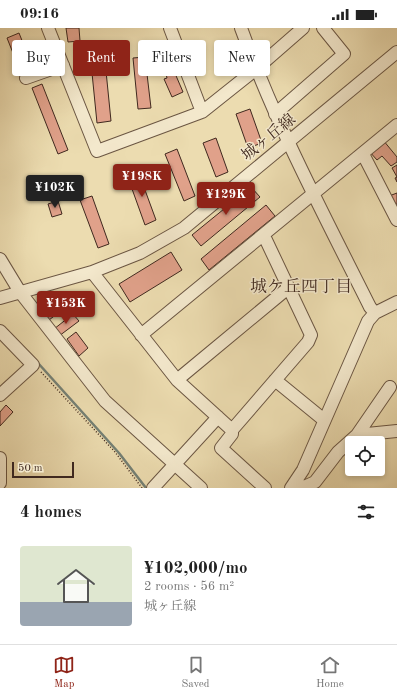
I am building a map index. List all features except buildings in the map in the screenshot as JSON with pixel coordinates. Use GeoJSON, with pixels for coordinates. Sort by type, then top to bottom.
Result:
{"type":"FeatureCollection","features":[{"type":"Feature","properties":{"kind":"street"},"geometry":{"type":"LineString","coordinates":[[48,28],[53,40]]}},
{"type":"Feature","properties":{"kind":"street"},"geometry":{"type":"LineString","coordinates":[[170,28],[202,112]]}},
{"type":"Feature","properties":{"kind":"street"},"geometry":{"type":"LineString","coordinates":[[241,28],[245,40]]}},
{"type":"Feature","properties":{"kind":"street"},"geometry":{"type":"LineString","coordinates":[[270,57],[303,28]]}},
{"type":"Feature","properties":{"kind":"street"},"geometry":{"type":"LineString","coordinates":[[275,114],[344,54],[323,28]]}},
{"type":"Feature","properties":{"kind":"street","name":"城ヶ丘線"},"geometry":{"type":"LineString","coordinates":[[0,298],[92,272],[140,253],[184,228],[288,144],[397,52]]}},
{"type":"Feature","properties":{"kind":"street"},"geometry":{"type":"LineString","coordinates":[[65,70],[97,151],[202,112],[247,76]]}},
{"type":"Feature","properties":{"kind":"street"},"geometry":{"type":"LineString","coordinates":[[26,78],[32,76]]}},
{"type":"Feature","properties":{"kind":"street"},"geometry":{"type":"LineString","coordinates":[[259,76],[288,144],[370,307],[375,313]]}},
{"type":"Feature","properties":{"kind":"street"},"geometry":{"type":"LineString","coordinates":[[141,334],[314,195],[397,125]]}},
{"type":"Feature","properties":{"kind":"street"},"geometry":{"type":"LineString","coordinates":[[363,154],[397,220]]}},
{"type":"Feature","properties":{"kind":"street"},"geometry":{"type":"LineString","coordinates":[[262,236],[266,240],[311,335],[308,342],[232,430],[232,434],[221,448],[265,488]]}},
{"type":"Feature","properties":{"kind":"street"},"geometry":{"type":"LineString","coordinates":[[0,259],[20,292],[105,401],[201,488]]}},
{"type":"Feature","properties":{"kind":"street"},"geometry":{"type":"LineString","coordinates":[[92,272],[177,380],[232,430]]}},
{"type":"Feature","properties":{"kind":"street"},"geometry":{"type":"LineString","coordinates":[[177,380],[288,288]]}},
{"type":"Feature","properties":{"kind":"street"},"geometry":{"type":"LineString","coordinates":[[390,387],[357,434],[338,452],[315,482],[310,487],[293,485],[368,321],[375,313],[397,302]]}},
{"type":"Feature","properties":{"kind":"street"},"geometry":{"type":"LineString","coordinates":[[0,331],[33,365],[0,394]]}},
{"type":"Feature","properties":{"kind":"street"},"geometry":{"type":"LineString","coordinates":[[274,380],[324,420]]}},
{"type":"Feature","properties":{"kind":"street"},"geometry":{"type":"LineString","coordinates":[[153,488],[176,465],[218,416]]}},
{"type":"Feature","properties":{"kind":"street"},"geometry":{"type":"LineString","coordinates":[[357,434],[397,431]]}},
{"type":"Feature","properties":{"kind":"street"},"geometry":{"type":"LineString","coordinates":[[0,458],[2,465],[0,483]]}},
{"type":"Feature","properties":{"kind":"path"},"geometry":{"type":"LineString","coordinates":[[33,365],[69,401],[115,452],[142,488]]}},
{"type":"Feature","properties":{"kind":"waterway"},"geometry":{"type":"LineString","coordinates":[[38,363],[119,453],[146,488]]}},
{"type":"Feature","properties":{"kind":"district","name":"城ケ丘四丁目"},"geometry":{"type":"Point","coordinates":[301,287]}}]}
